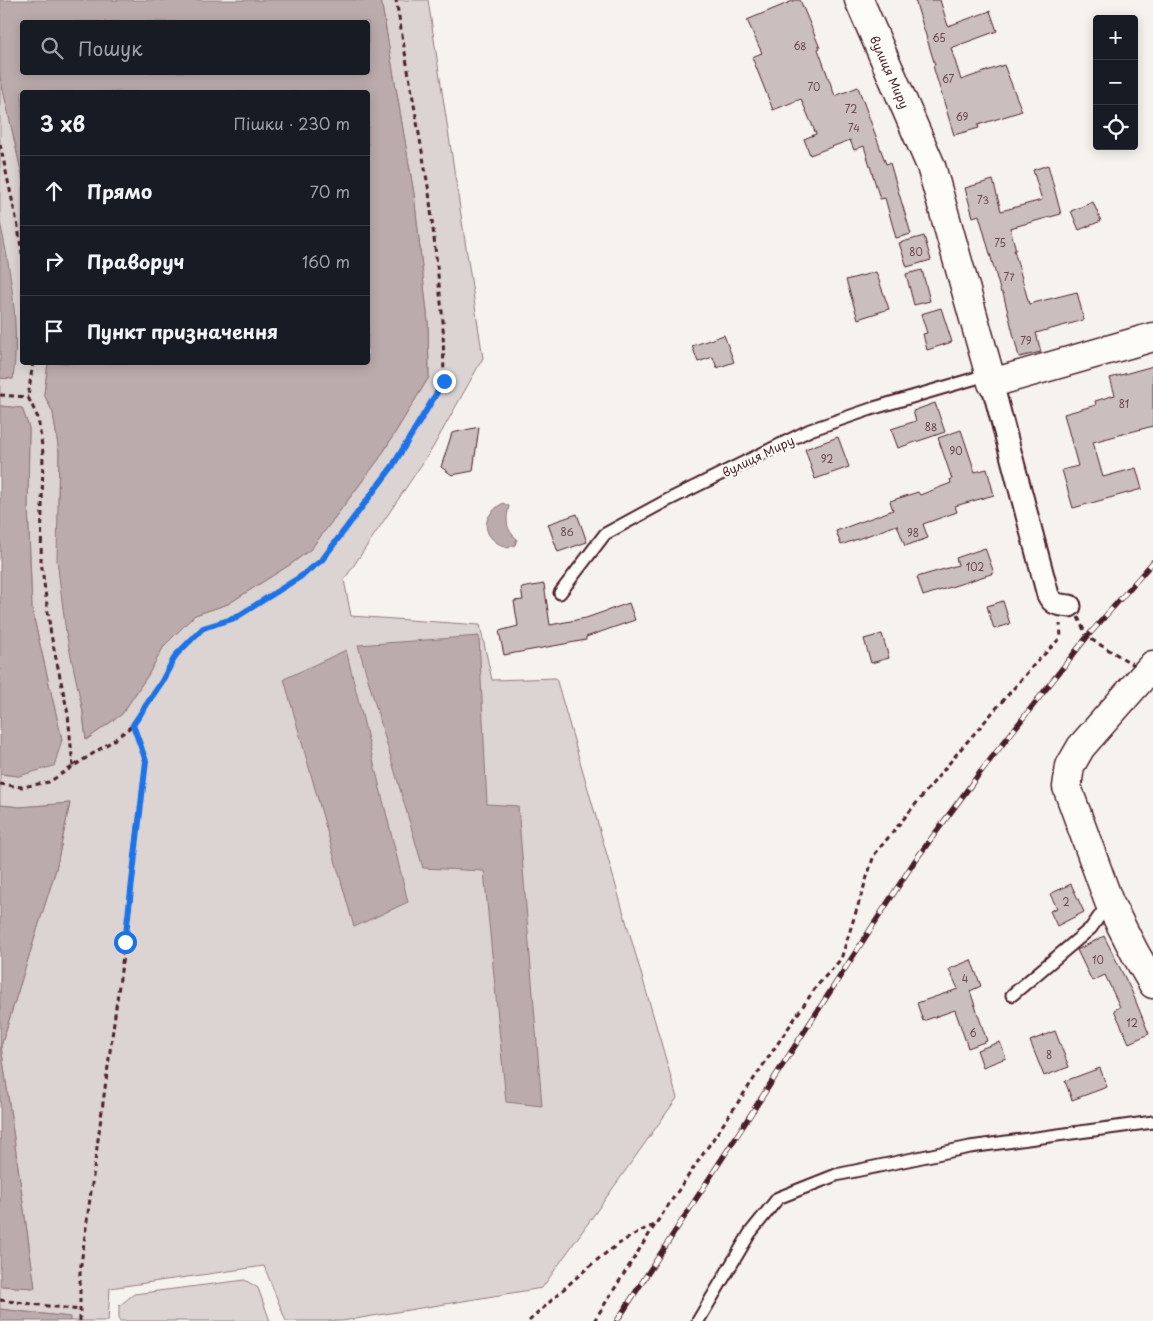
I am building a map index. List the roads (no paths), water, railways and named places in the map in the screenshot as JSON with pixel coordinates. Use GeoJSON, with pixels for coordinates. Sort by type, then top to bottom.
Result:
{"type":"FeatureCollection","features":[{"type":"Feature","properties":{"kind":"street","name":"вулиця Миру"},"geometry":{"type":"LineString","coordinates":[[859,0],[931,166],[991,378],[1048,595],[1051,602],[1069,610]]}},
{"type":"Feature","properties":{"kind":"street","name":"вулиця Миру"},"geometry":{"type":"LineString","coordinates":[[991,378],[1153,337]]}},
{"type":"Feature","properties":{"kind":"street"},"geometry":{"type":"LineString","coordinates":[[1145,665],[1081,747],[1070,766],[1067,787],[1109,902],[1153,984]]}},
{"type":"Feature","properties":{"kind":"lane","name":"вулиця Миру"},"geometry":{"type":"LineString","coordinates":[[560,594],[605,534],[664,502],[810,430],[874,408],[991,378]]}},
{"type":"Feature","properties":{"kind":"lane"},"geometry":{"type":"LineString","coordinates":[[1012,995],[1091,928],[1109,902]]}},
{"type":"Feature","properties":{"kind":"lane"},"geometry":{"type":"LineString","coordinates":[[698,1321],[750,1233],[778,1198],[836,1175],[970,1147],[1153,1122]]}},
{"type":"Feature","properties":{"kind":"railway"},"geometry":{"type":"LineString","coordinates":[[617,1321],[914,862],[979,774],[1087,637],[1153,562]]}}]}
